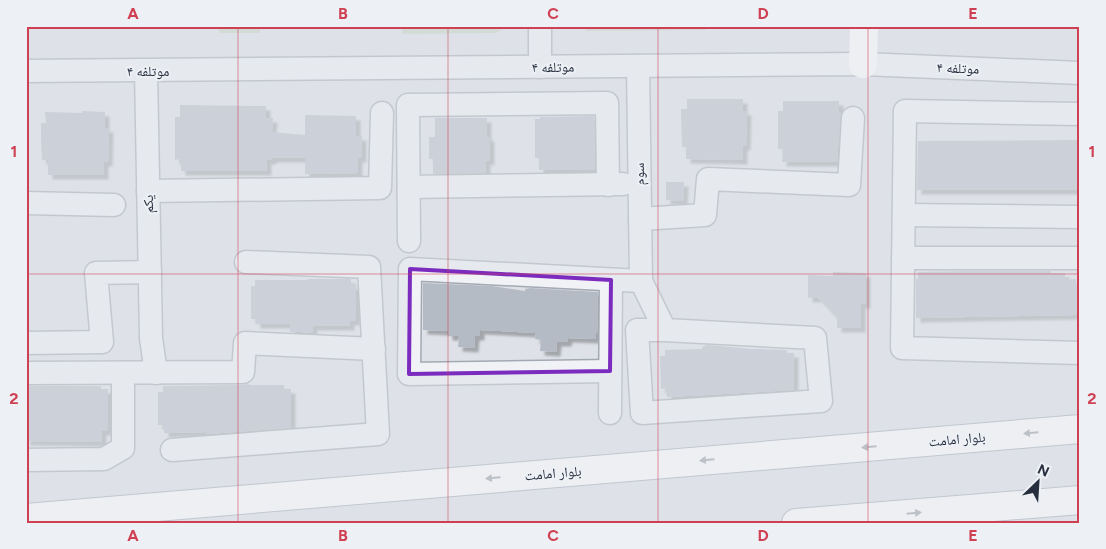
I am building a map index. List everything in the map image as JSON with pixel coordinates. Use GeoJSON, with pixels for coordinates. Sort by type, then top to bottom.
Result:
{"type":"FeatureCollection","features":[{"type":"Feature","properties":{"kind":"main road"},"geometry":{"type":"LineString","coordinates":[[863,64],[864,26]]}},
{"type":"Feature","properties":{"kind":"main road","name":"بلوار امامت"},"geometry":{"type":"LineString","coordinates":[[26,518],[1080,429]]}},
{"type":"Feature","properties":{"kind":"main road"},"geometry":{"type":"LineString","coordinates":[[796,523],[1080,500]]}},
{"type":"Feature","properties":{"kind":"street"},"geometry":{"type":"LineString","coordinates":[[540,26],[540,67]]}},
{"type":"Feature","properties":{"kind":"street","name":"موتلفه ۴"},"geometry":{"type":"LineString","coordinates":[[26,72],[863,64],[1080,73]]}},
{"type":"Feature","properties":{"kind":"street","name":"سوم"},"geometry":{"type":"LineString","coordinates":[[638,66],[640,281]]}},
{"type":"Feature","properties":{"kind":"street","name":"یکم"},"geometry":{"type":"LineString","coordinates":[[146,71],[151,338],[156,373]]}},
{"type":"Feature","properties":{"kind":"street"},"geometry":{"type":"LineString","coordinates":[[409,241],[408,105],[607,103],[608,185]]}},
{"type":"Feature","properties":{"kind":"street"},"geometry":{"type":"LineString","coordinates":[[1080,114],[905,111],[902,348],[1080,353]]}},
{"type":"Feature","properties":{"kind":"street"},"geometry":{"type":"LineString","coordinates":[[148,191],[380,188],[382,113]]}},
{"type":"Feature","properties":{"kind":"street"},"geometry":{"type":"LineString","coordinates":[[640,218],[705,216],[708,179],[849,185],[853,118]]}},
{"type":"Feature","properties":{"kind":"street"},"geometry":{"type":"LineString","coordinates":[[409,187],[639,184]]}},
{"type":"Feature","properties":{"kind":"street"},"geometry":{"type":"LineString","coordinates":[[26,203],[114,205]]}},
{"type":"Feature","properties":{"kind":"street"},"geometry":{"type":"LineString","coordinates":[[904,215],[1080,217]]}},
{"type":"Feature","properties":{"kind":"street"},"geometry":{"type":"LineString","coordinates":[[903,258],[1080,258]]}},
{"type":"Feature","properties":{"kind":"street"},"geometry":{"type":"LineString","coordinates":[[172,450],[378,434],[370,267],[246,262]]}},
{"type":"Feature","properties":{"kind":"street"},"geometry":{"type":"LineString","coordinates":[[610,371],[409,374],[410,269],[640,281],[665,330]]}},
{"type":"Feature","properties":{"kind":"street"},"geometry":{"type":"LineString","coordinates":[[26,343],[102,342],[96,273],[150,272]]}},
{"type":"Feature","properties":{"kind":"street"},"geometry":{"type":"LineString","coordinates":[[610,413],[611,280]]}},
{"type":"Feature","properties":{"kind":"street"},"geometry":{"type":"LineString","coordinates":[[637,330],[665,330],[816,338],[821,401],[642,413],[637,330]]}},
{"type":"Feature","properties":{"kind":"street"},"geometry":{"type":"LineString","coordinates":[[26,373],[243,372],[245,342],[374,348]]}},
{"type":"Feature","properties":{"kind":"street"},"geometry":{"type":"LineString","coordinates":[[26,460],[104,459],[123,448],[123,373]]}},
{"type":"Feature","properties":{"kind":"highlighted area"},"geometry":{"type":"Polygon","coordinates":[[[410,269],[611,280],[610,371],[409,374],[410,269]]]}},
{"type":"Feature","properties":{"kind":"green space"},"geometry":{"type":"Polygon","coordinates":[[[219,26],[260,26],[260,33],[219,33],[219,26]]]}},
{"type":"Feature","properties":{"kind":"green space"},"geometry":{"type":"Polygon","coordinates":[[[402,26],[503,26],[503,28],[496,33],[402,34],[402,26]]]}},
{"type":"Feature","properties":{"kind":"green space"},"geometry":{"type":"Polygon","coordinates":[[[586,26],[705,26],[706,30],[586,31],[586,26]]]}},
{"type":"Feature","properties":{"kind":"building"},"geometry":{"type":"Polygon","coordinates":[[[687,99],[743,99],[743,111],[747,111],[746,146],[743,146],[743,160],[686,159],[686,147],[682,147],[681,109],[687,109],[687,99]]]}},
{"type":"Feature","properties":{"kind":"building"},"geometry":{"type":"Polygon","coordinates":[[[783,101],[839,101],[839,113],[841,113],[837,162],[782,162],[783,149],[778,149],[778,111],[783,111],[783,101]]]}},
{"type":"Feature","properties":{"kind":"building"},"geometry":{"type":"Polygon","coordinates":[[[180,105],[266,106],[266,118],[273,118],[272,132],[305,135],[305,115],[356,116],[356,136],[362,136],[362,158],[358,158],[358,173],[305,174],[305,158],[272,158],[272,160],[267,160],[267,171],[181,171],[181,159],[175,160],[175,117],[180,117],[180,105]]]}},
{"type":"Feature","properties":{"kind":"building"},"geometry":{"type":"Polygon","coordinates":[[[82,111],[105,112],[105,128],[109,128],[108,162],[104,162],[104,175],[48,175],[48,160],[42,160],[41,139],[41,123],[46,123],[45,112],[82,113],[82,111]]]}},
{"type":"Feature","properties":{"kind":"building"},"geometry":{"type":"Polygon","coordinates":[[[594,116],[595,170],[539,170],[539,158],[535,158],[535,119],[540,119],[540,117],[594,116]]]}},
{"type":"Feature","properties":{"kind":"building"},"geometry":{"type":"Polygon","coordinates":[[[435,118],[487,118],[487,137],[490,137],[490,161],[486,160],[486,173],[433,174],[433,159],[429,159],[429,137],[435,137],[435,118]]]}},
{"type":"Feature","properties":{"kind":"building"},"geometry":{"type":"Polygon","coordinates":[[[1078,140],[1078,190],[917,190],[918,141],[1078,140]]]}},
{"type":"Feature","properties":{"kind":"building"},"geometry":{"type":"Polygon","coordinates":[[[666,182],[684,182],[683,201],[666,200],[666,182]]]}},
{"type":"Feature","properties":{"kind":"building"},"geometry":{"type":"Polygon","coordinates":[[[1051,271],[1051,273],[1065,273],[1065,280],[1076,279],[1077,315],[916,318],[916,279],[918,279],[918,272],[1051,271]]]}},
{"type":"Feature","properties":{"kind":"building"},"geometry":{"type":"Polygon","coordinates":[[[833,272],[866,273],[866,304],[861,304],[861,328],[837,328],[837,318],[818,298],[808,298],[808,275],[833,276],[833,272]]]}},
{"type":"Feature","properties":{"kind":"building"},"geometry":{"type":"Polygon","coordinates":[[[351,279],[351,285],[356,285],[356,321],[350,321],[350,326],[313,326],[313,333],[290,332],[290,324],[256,324],[256,319],[251,319],[251,286],[255,286],[255,280],[351,279]]]}},
{"type":"Feature","properties":{"kind":"building"},"geometry":{"type":"Polygon","coordinates":[[[423,283],[492,286],[525,291],[525,289],[530,288],[598,292],[596,339],[568,338],[567,342],[557,342],[556,352],[540,351],[541,340],[535,339],[536,333],[480,330],[480,336],[475,336],[474,348],[458,347],[459,336],[448,336],[448,331],[423,330],[423,283]]]}},
{"type":"Feature","properties":{"kind":"building"},"geometry":{"type":"Polygon","coordinates":[[[703,346],[787,350],[787,353],[794,353],[794,390],[667,397],[667,388],[661,389],[660,356],[665,356],[665,350],[702,349],[703,346]]]}},
{"type":"Feature","properties":{"kind":"building"},"geometry":{"type":"Polygon","coordinates":[[[284,385],[284,389],[291,389],[291,428],[206,434],[206,432],[164,433],[164,425],[158,425],[158,392],[163,392],[163,386],[284,385]]]}},
{"type":"Feature","properties":{"kind":"building"},"geometry":{"type":"Polygon","coordinates":[[[26,386],[101,386],[101,389],[108,389],[107,431],[102,431],[102,442],[26,441],[26,386]]]}}]}
